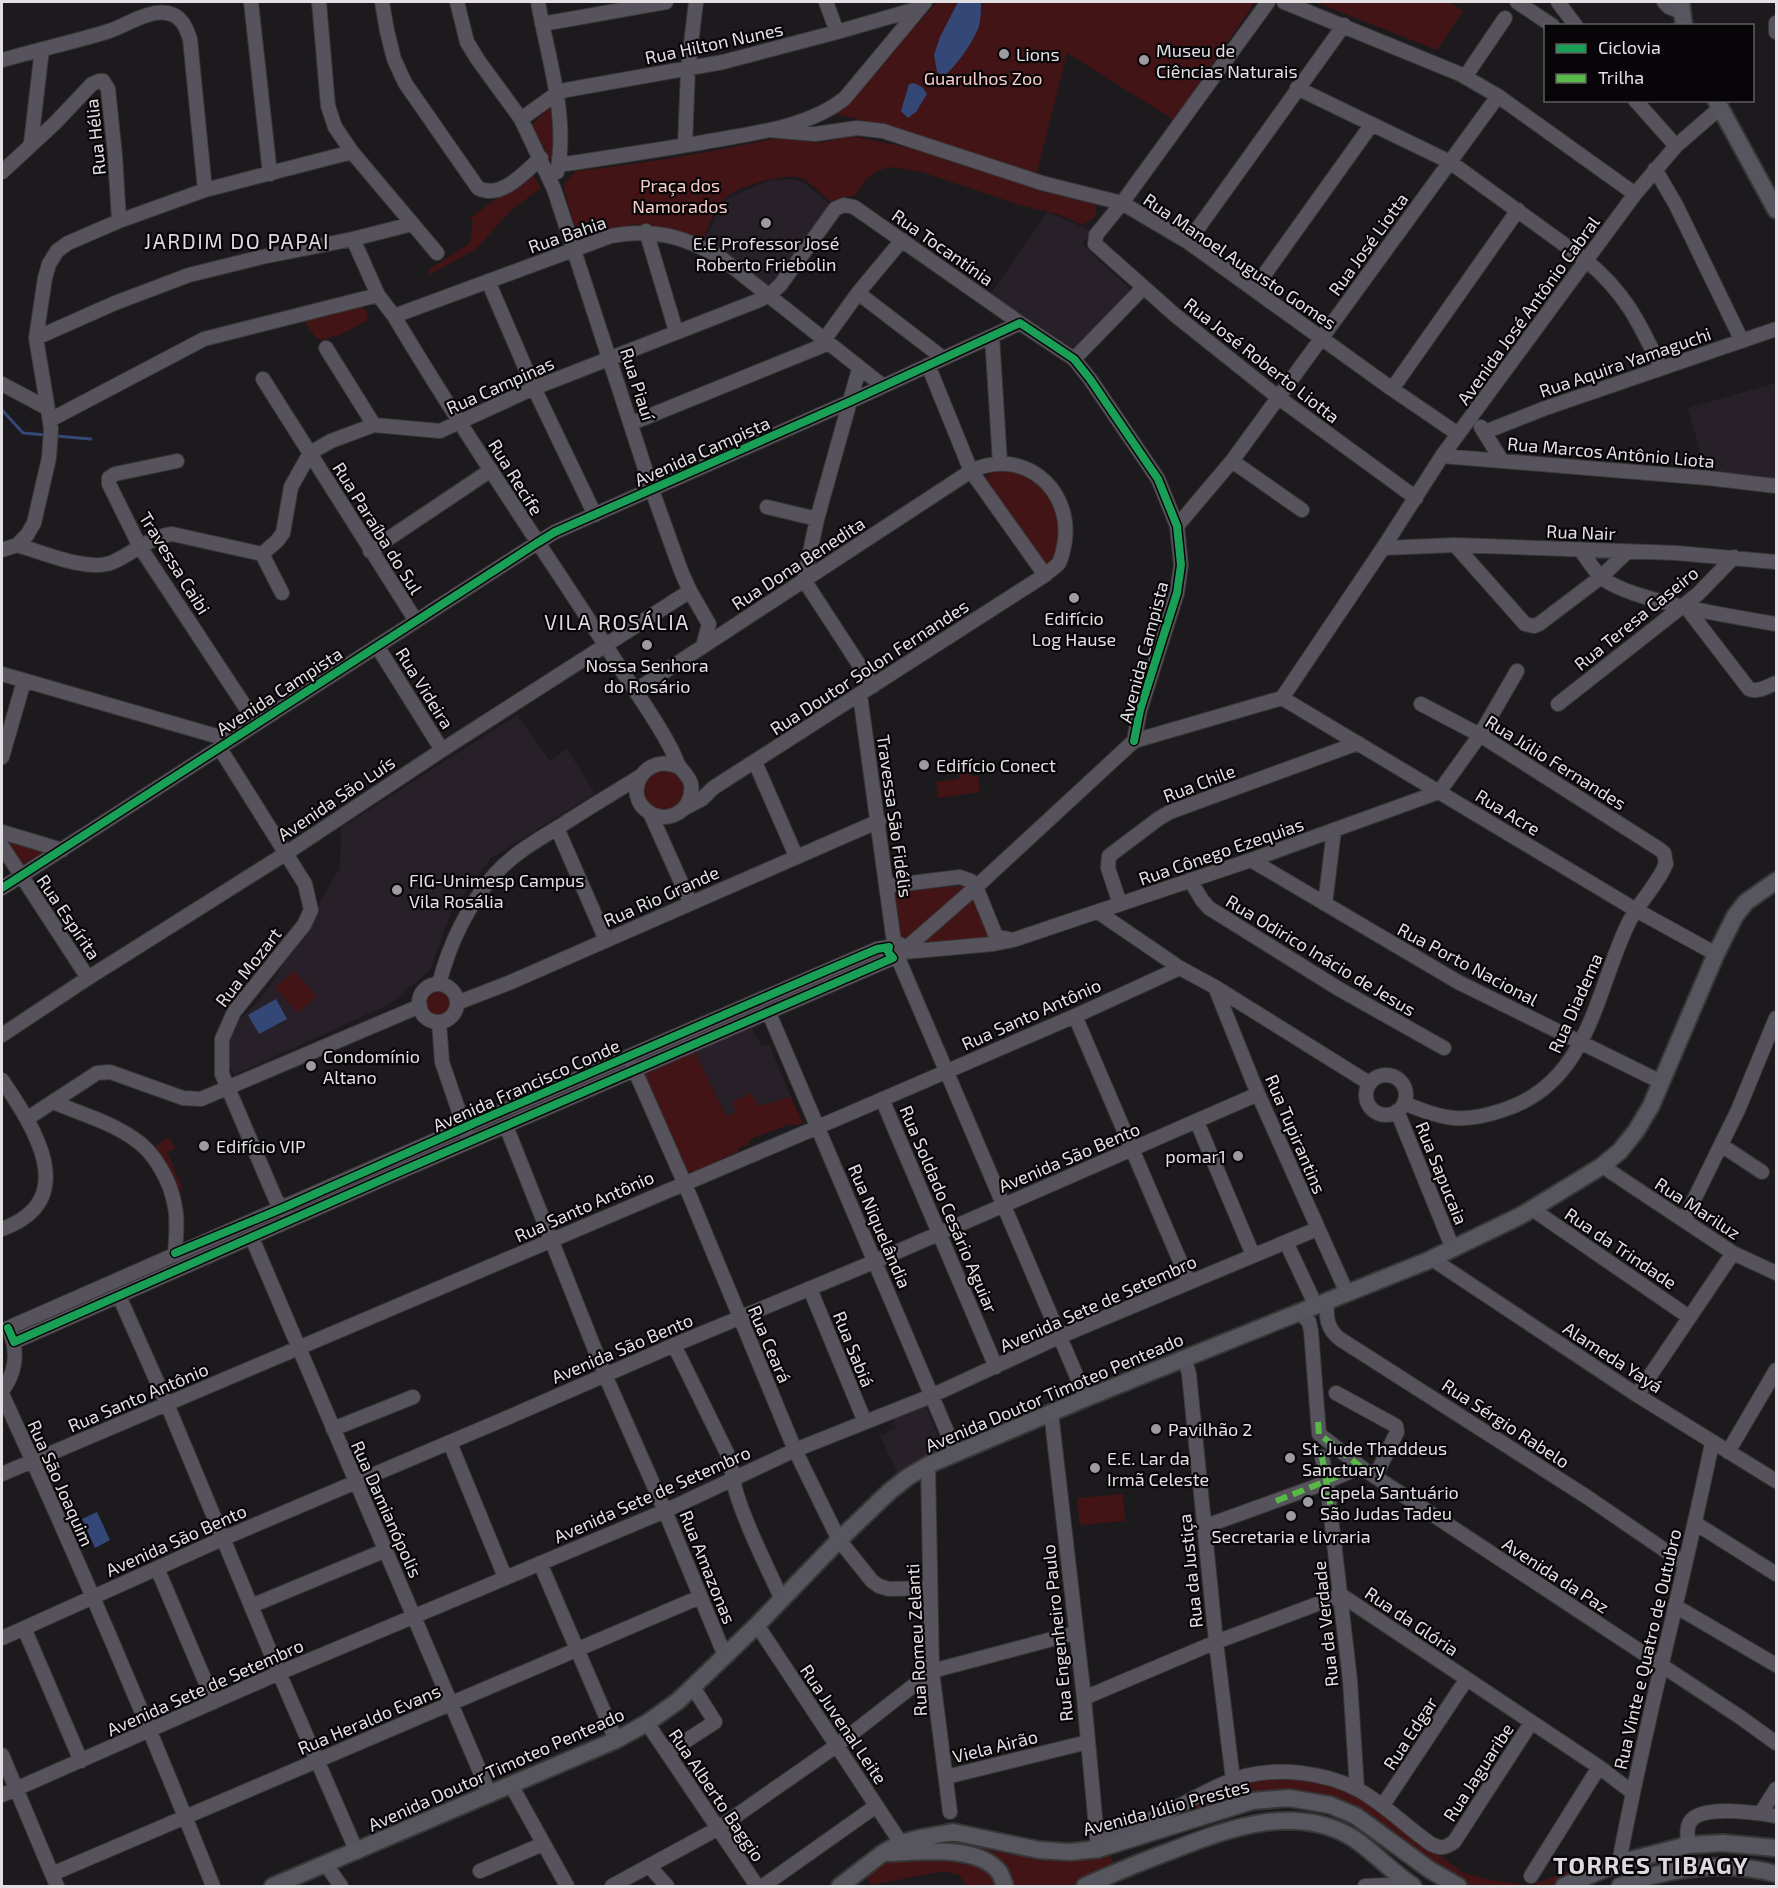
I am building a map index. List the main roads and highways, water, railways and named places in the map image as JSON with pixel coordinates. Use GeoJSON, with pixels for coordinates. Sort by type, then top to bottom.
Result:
{"type":"FeatureCollection","features":[{"type":"Feature","properties":{"kind":"main road"},"geometry":{"type":"LineString","coordinates":[[1718,104],[1776,210]]}},
{"type":"Feature","properties":{"kind":"main road","name":"Avenida Doutor Timoteo Penteado"},"geometry":{"type":"LineString","coordinates":[[273,1887],[616,1740],[647,1723],[693,1687],[890,1491],[928,1465],[1086,1398],[1453,1249],[1532,1209],[1602,1166],[1620,1151],[1636,1131],[1651,1106],[1716,954],[1735,916],[1746,902],[1776,881]]}},
{"type":"Feature","properties":{"kind":"main road","name":"Avenida Júlio Prestes"},"geometry":{"type":"LineString","coordinates":[[840,1887],[883,1853],[901,1842],[953,1832],[1039,1850],[1070,1852],[1252,1801],[1289,1798],[1330,1805],[1356,1816],[1430,1870],[1458,1887]]}},
{"type":"Feature","properties":{"kind":"main road","name":"Avenida Júlio Prestes"},"geometry":{"type":"LineString","coordinates":[[1084,1887],[1137,1863],[1235,1827],[1270,1821],[1301,1821],[1325,1826],[1352,1838],[1412,1885]]}},
{"type":"Feature","properties":{"kind":"main road"},"geometry":{"type":"LineString","coordinates":[[1564,1887],[1618,1863],[1688,1845],[1723,1843],[1776,1848]]}},
{"type":"Feature","properties":{"kind":"main road"},"geometry":{"type":"LineString","coordinates":[[883,1853],[949,1851],[969,1854],[989,1863],[1000,1874],[1005,1887]]}},
{"type":"Feature","properties":{"kind":"main road"},"geometry":{"type":"LineString","coordinates":[[1618,1863],[1626,1875],[1626,1884],[1691,1868],[1760,1869],[1776,1874]]}},
{"type":"Feature","properties":{"kind":"main road"},"geometry":{"type":"LineString","coordinates":[[1615,1887],[1618,1863]]}},
{"type":"Feature","properties":{"kind":"water"},"geometry":{"type":"Polygon","coordinates":[[[958,2],[981,2],[980,23],[964,53],[943,76],[937,72],[934,55],[940,37],[958,2]]]}},
{"type":"Feature","properties":{"kind":"water"},"geometry":{"type":"Polygon","coordinates":[[[914,83],[922,87],[927,94],[916,112],[908,118],[901,111],[909,84],[914,83]]]}},
{"type":"Feature","properties":{"kind":"water"},"geometry":{"type":"Polygon","coordinates":[[[276,999],[287,1019],[259,1034],[248,1015],[276,999]]]}},
{"type":"Feature","properties":{"kind":"water"},"geometry":{"type":"Polygon","coordinates":[[[97,1512],[110,1540],[95,1548],[82,1519],[97,1512]]]}},
{"type":"Feature","properties":{"kind":"waterway"},"geometry":{"type":"LineString","coordinates":[[2,410],[23,433],[46,435]]}},
{"type":"Feature","properties":{"kind":"waterway"},"geometry":{"type":"LineString","coordinates":[[56,436],[91,439]]}},
{"type":"Feature","properties":{"kind":"place","name":"Lions"},"geometry":{"type":"Point","coordinates":[1004,54]}},
{"type":"Feature","properties":{"kind":"place","name":"Museu de Ciências Naturais"},"geometry":{"type":"Point","coordinates":[1144,60]}},
{"type":"Feature","properties":{"kind":"place","name":"E.E Professor José Roberto Friebolin"},"geometry":{"type":"Point","coordinates":[766,223]}},
{"type":"Feature","properties":{"kind":"place","name":"Edifício Log Hause"},"geometry":{"type":"Point","coordinates":[1074,598]}},
{"type":"Feature","properties":{"kind":"place","name":"Nossa Senhora do Rosário"},"geometry":{"type":"Point","coordinates":[647,645]}},
{"type":"Feature","properties":{"kind":"place","name":"Edifício Conect"},"geometry":{"type":"Point","coordinates":[924,765]}},
{"type":"Feature","properties":{"kind":"place","name":"FIG-Unimesp Campus Vila Rosália"},"geometry":{"type":"Point","coordinates":[397,890]}},
{"type":"Feature","properties":{"kind":"place","name":"Condomínio Altano"},"geometry":{"type":"Point","coordinates":[311,1066]}},
{"type":"Feature","properties":{"kind":"place","name":"Edifício VIP"},"geometry":{"type":"Point","coordinates":[204,1146]}},
{"type":"Feature","properties":{"kind":"place","name":"pomar1"},"geometry":{"type":"Point","coordinates":[1238,1156]}},
{"type":"Feature","properties":{"kind":"place","name":"Pavilhão 2"},"geometry":{"type":"Point","coordinates":[1156,1429]}},
{"type":"Feature","properties":{"kind":"place","name":"St. Jude Thaddeus Sanctuary"},"geometry":{"type":"Point","coordinates":[1290,1458]}},
{"type":"Feature","properties":{"kind":"place","name":"E.E. Lar da Irmã Celeste"},"geometry":{"type":"Point","coordinates":[1095,1468]}},
{"type":"Feature","properties":{"kind":"place","name":"Capela Santuário São Judas Tadeu"},"geometry":{"type":"Point","coordinates":[1308,1502]}},
{"type":"Feature","properties":{"kind":"place","name":"Secretaria e livraria"},"geometry":{"type":"Point","coordinates":[1291,1516]}},
{"type":"Feature","properties":{"kind":"district","name":"JARDIM DO PAPAI"},"geometry":{"type":"Point","coordinates":[237,240]}},
{"type":"Feature","properties":{"kind":"district","name":"VILA ROSÁLIA"},"geometry":{"type":"Point","coordinates":[617,621]}},
{"type":"Feature","properties":{"kind":"district","name":"TORRES TIBAGY"},"geometry":{"type":"Point","coordinates":[1651,1864]}},
{"type":"Feature","properties":{"kind":"park label","name":"Guarulhos Zoo"},"geometry":{"type":"Point","coordinates":[983,78]}},
{"type":"Feature","properties":{"kind":"park label","name":"Praça dos Namorados"},"geometry":{"type":"Point","coordinates":[680,195]}}]}
